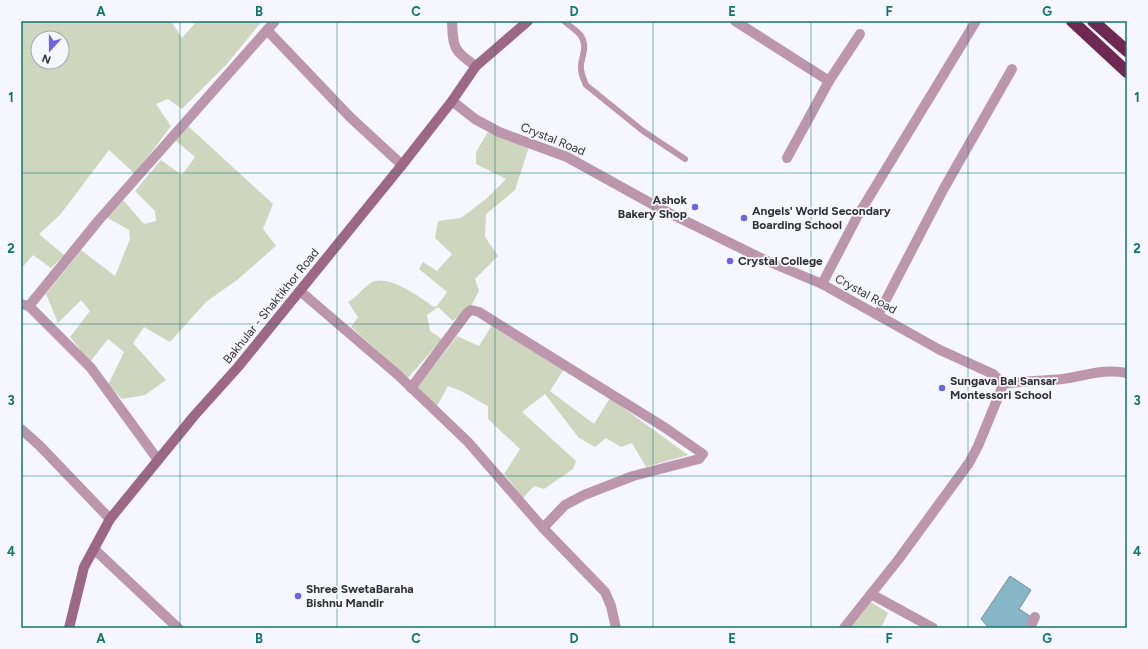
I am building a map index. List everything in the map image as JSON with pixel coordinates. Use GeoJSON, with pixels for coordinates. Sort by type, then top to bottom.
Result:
{"type":"FeatureCollection","features":[{"type":"Feature","properties":{"kind":"highway"},"geometry":{"type":"LineString","coordinates":[[1072,21],[1127,72]]}},
{"type":"Feature","properties":{"kind":"highway"},"geometry":{"type":"LineString","coordinates":[[1093,21],[1127,52]]}},
{"type":"Feature","properties":{"kind":"street"},"geometry":{"type":"LineString","coordinates":[[158,460],[91,368],[25,305],[275,21]]}},
{"type":"Feature","properties":{"kind":"street"},"geometry":{"type":"LineString","coordinates":[[452,21],[453,44],[464,58],[476,66]]}},
{"type":"Feature","properties":{"kind":"street","name":"Bakhular - Shaktikhor Road"},"geometry":{"type":"LineString","coordinates":[[69,628],[84,567],[110,519],[194,416],[238,367],[402,165],[452,101],[476,66],[528,21]]}},
{"type":"Feature","properties":{"kind":"street"},"geometry":{"type":"LineString","coordinates":[[735,21],[830,81]]}},
{"type":"Feature","properties":{"kind":"street"},"geometry":{"type":"LineString","coordinates":[[822,284],[857,217],[976,21]]}},
{"type":"Feature","properties":{"kind":"street"},"geometry":{"type":"LineString","coordinates":[[267,30],[350,117],[402,165]]}},
{"type":"Feature","properties":{"kind":"street"},"geometry":{"type":"LineString","coordinates":[[788,158],[830,81],[860,34]]}},
{"type":"Feature","properties":{"kind":"street"},"geometry":{"type":"LineString","coordinates":[[878,315],[943,190],[1012,68]]}},
{"type":"Feature","properties":{"kind":"street","name":"Crystal Road"},"geometry":{"type":"LineString","coordinates":[[452,101],[475,119],[499,132],[567,157],[667,212],[765,260],[822,284],[944,352],[994,374],[1003,384]]}},
{"type":"Feature","properties":{"kind":"street"},"geometry":{"type":"LineString","coordinates":[[300,290],[411,388],[468,442],[543,528],[605,592],[611,606],[616,628]]}},
{"type":"Feature","properties":{"kind":"street"},"geometry":{"type":"LineString","coordinates":[[411,388],[467,313],[471,310],[658,422],[703,454],[699,458],[633,476],[584,495],[566,505],[543,528]]}},
{"type":"Feature","properties":{"kind":"street"},"geometry":{"type":"LineString","coordinates":[[844,628],[898,560],[969,463],[978,446],[1003,384],[1063,378],[1096,371],[1116,371],[1127,373]]}},
{"type":"Feature","properties":{"kind":"street"},"geometry":{"type":"LineString","coordinates":[[21,429],[40,446],[110,519]]}},
{"type":"Feature","properties":{"kind":"street"},"geometry":{"type":"LineString","coordinates":[[94,549],[178,628]]}},
{"type":"Feature","properties":{"kind":"street"},"geometry":{"type":"LineString","coordinates":[[871,594],[933,628]]}},
{"type":"Feature","properties":{"kind":"street"},"geometry":{"type":"LineString","coordinates":[[1030,628],[1035,618]]}},
{"type":"Feature","properties":{"kind":"lane"},"geometry":{"type":"LineString","coordinates":[[564,21],[580,35],[583,42],[584,50],[581,65],[582,75],[586,85],[643,131],[685,159]]}},
{"type":"Feature","properties":{"kind":"green space"},"geometry":{"type":"Polygon","coordinates":[[[21,21],[171,21],[182,38],[197,21],[262,21],[227,64],[182,109],[168,99],[156,104],[171,126],[135,174],[109,150],[60,215],[39,234],[64,255],[51,268],[33,255],[21,269],[21,21]]]}},
{"type":"Feature","properties":{"kind":"green space"},"geometry":{"type":"Polygon","coordinates":[[[188,126],[273,204],[263,229],[276,246],[237,280],[206,302],[170,342],[144,327],[133,343],[166,380],[145,395],[122,399],[108,385],[124,352],[108,339],[90,362],[70,337],[90,311],[81,300],[58,323],[46,294],[81,250],[115,276],[130,239],[129,230],[106,217],[123,200],[144,224],[156,221],[155,211],[135,191],[161,160],[182,175],[195,157],[175,140],[188,126]]]}},
{"type":"Feature","properties":{"kind":"green space"},"geometry":{"type":"Polygon","coordinates":[[[488,132],[529,147],[515,190],[486,214],[485,237],[498,256],[475,279],[479,291],[472,304],[453,321],[438,307],[427,315],[430,331],[442,339],[408,378],[351,327],[358,317],[348,302],[369,284],[376,281],[384,281],[402,287],[434,307],[437,306],[447,292],[419,269],[423,262],[437,271],[452,254],[435,238],[438,221],[461,218],[486,199],[506,179],[476,164],[476,152],[488,132]]]}},
{"type":"Feature","properties":{"kind":"green space"},"geometry":{"type":"Polygon","coordinates":[[[492,325],[564,369],[550,391],[594,424],[610,398],[688,455],[646,467],[632,443],[621,447],[606,438],[595,447],[579,438],[545,394],[522,412],[576,461],[573,469],[544,489],[534,486],[523,498],[504,474],[520,449],[488,419],[488,406],[461,391],[448,386],[437,406],[417,388],[457,336],[479,346],[492,325]]]}},
{"type":"Feature","properties":{"kind":"green space"},"geometry":{"type":"Polygon","coordinates":[[[871,602],[888,613],[881,628],[850,628],[871,602]]]}},
{"type":"Feature","properties":{"kind":"water"},"geometry":{"type":"Polygon","coordinates":[[[1010,576],[1031,590],[1019,609],[1033,618],[1027,628],[989,628],[981,619],[1010,576]]]}},
{"type":"Feature","properties":{"kind":"place","name":"Ashok Bakery Shop"},"geometry":{"type":"Point","coordinates":[695,207]}},
{"type":"Feature","properties":{"kind":"place","name":"Angels' World Secondary Boarding School"},"geometry":{"type":"Point","coordinates":[744,218]}},
{"type":"Feature","properties":{"kind":"place","name":"Crystal College"},"geometry":{"type":"Point","coordinates":[730,261]}},
{"type":"Feature","properties":{"kind":"place","name":"Sungava Bal Sansar Montessori School"},"geometry":{"type":"Point","coordinates":[942,388]}},
{"type":"Feature","properties":{"kind":"place","name":"Shree SwetaBaraha Bishnu Mandir"},"geometry":{"type":"Point","coordinates":[298,596]}}]}
